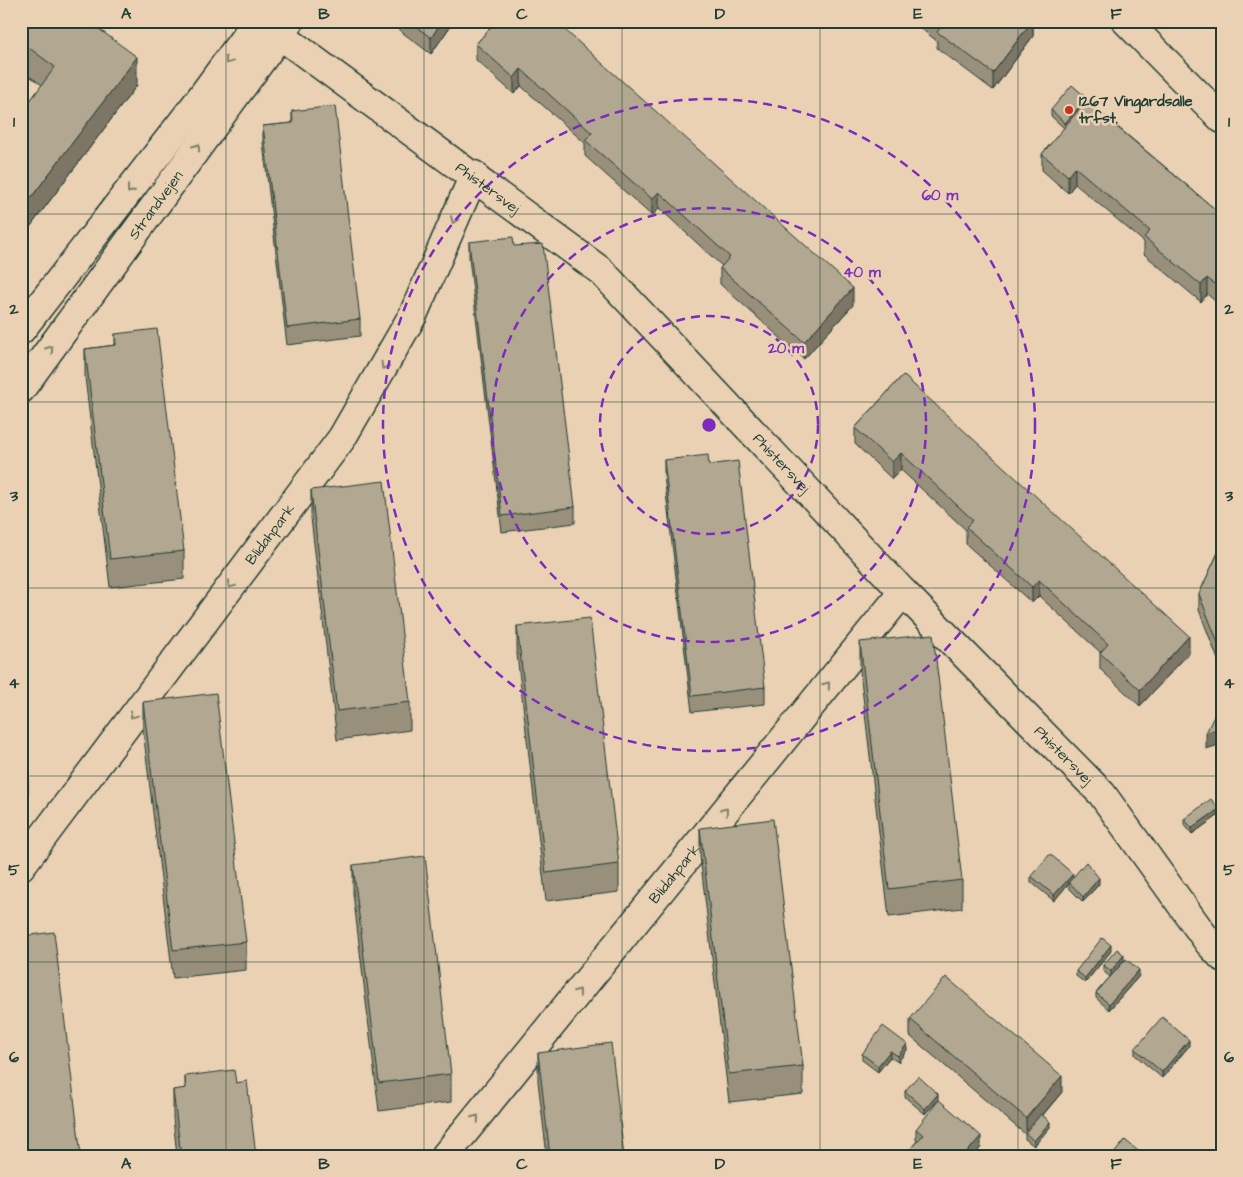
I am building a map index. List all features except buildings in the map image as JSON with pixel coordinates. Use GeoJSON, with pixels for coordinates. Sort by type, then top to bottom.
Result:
{"type":"FeatureCollection","features":[{"type":"Feature","properties":{"kind":"street","name":"Strandvejen"},"geometry":{"type":"LineString","coordinates":[[21,330],[197,103],[257,21]]}},
{"type":"Feature","properties":{"kind":"street"},"geometry":{"type":"LineString","coordinates":[[1126,21],[1222,119]]}},
{"type":"Feature","properties":{"kind":"street","name":"Strandvejen"},"geometry":{"type":"LineString","coordinates":[[21,389],[285,28]]}},
{"type":"Feature","properties":{"kind":"street","name":"Phistersvej"},"geometry":{"type":"LineString","coordinates":[[285,28],[474,175],[601,270],[903,592],[1102,794],[1209,943],[1222,956]]}},
{"type":"Feature","properties":{"kind":"street","name":"Blidahpark"},"geometry":{"type":"LineString","coordinates":[[21,866],[342,438],[413,315],[474,175]]}},
{"type":"Feature","properties":{"kind":"street","name":"Blidahpark"},"geometry":{"type":"LineString","coordinates":[[445,1156],[903,592]]}},
{"type":"Feature","properties":{"kind":"place","name":"1267 Vingårdsalle trfst."},"geometry":{"type":"Point","coordinates":[1069,110]}}]}
